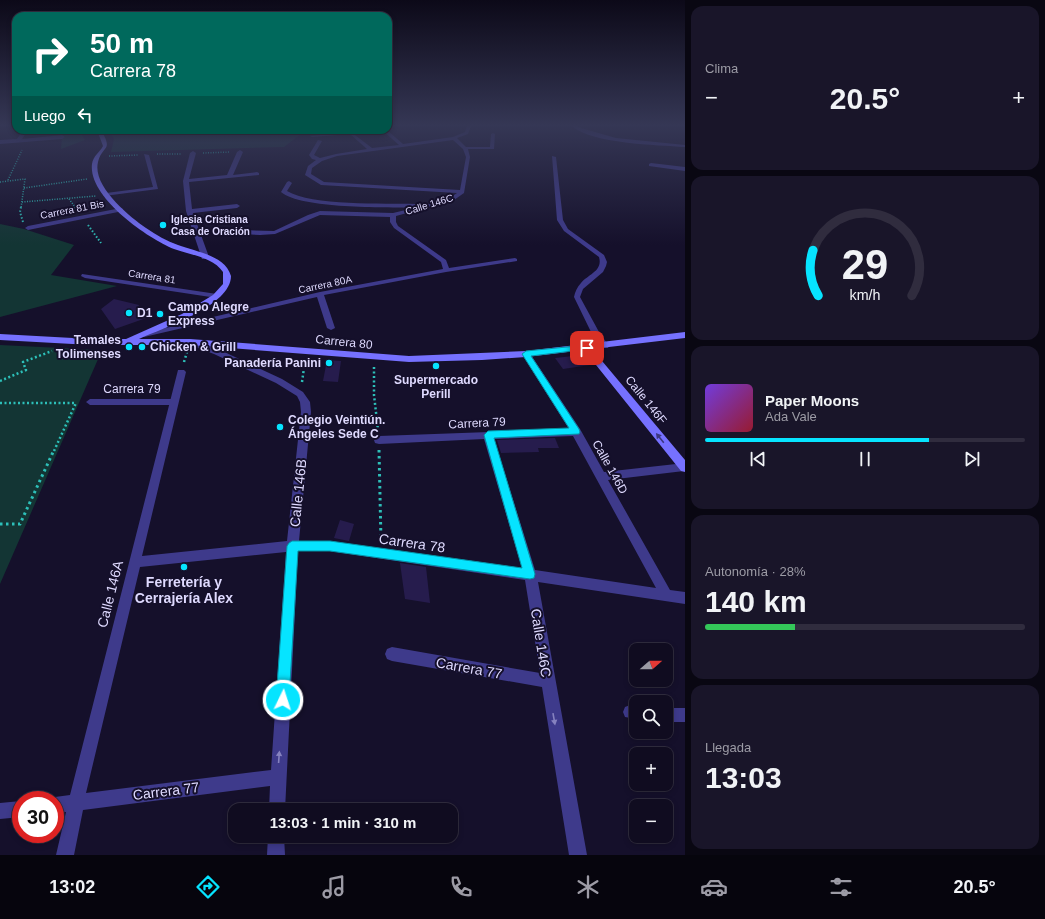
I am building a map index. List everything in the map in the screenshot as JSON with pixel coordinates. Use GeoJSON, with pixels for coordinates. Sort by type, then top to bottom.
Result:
{"type":"FeatureCollection","features":[{"type":"Feature","properties":{"kind":"street"},"geometry":{"type":"LineString","coordinates":[[95,166],[97,177],[106,195],[121,210],[154,236],[169,244],[216,262],[224,267],[226,272],[227,284],[217,296],[189,313],[140,335],[126,343]]}},
{"type":"Feature","properties":{"kind":"street"},"geometry":{"type":"LineString","coordinates":[[106,195],[156,188],[149,166]]}},
{"type":"Feature","properties":{"kind":"street"},"geometry":{"type":"LineString","coordinates":[[190,166],[186,182],[189,211],[205,257]]}},
{"type":"Feature","properties":{"kind":"street"},"geometry":{"type":"LineString","coordinates":[[229,177],[234,166]]}},
{"type":"Feature","properties":{"kind":"street"},"geometry":{"type":"LineString","coordinates":[[659,166],[685,169]]}},
{"type":"Feature","properties":{"kind":"street"},"geometry":{"type":"LineString","coordinates":[[186,182],[256,174]]}},
{"type":"Feature","properties":{"kind":"street"},"geometry":{"type":"LineString","coordinates":[[189,211],[237,206]]}},
{"type":"Feature","properties":{"kind":"street","name":"Carrera 81 Bis"},"geometry":{"type":"LineString","coordinates":[[28,228],[121,210]]}},
{"type":"Feature","properties":{"kind":"street","name":"Carrera 81"},"geometry":{"type":"LineString","coordinates":[[85,276],[217,296]]}},
{"type":"Feature","properties":{"kind":"street","name":"Carrera 80"},"geometry":{"type":"LineString","coordinates":[[0,337],[77,342],[190,342],[307,350],[374,357],[442,359],[526,354],[587,348],[685,335]]}},
{"type":"Feature","properties":{"kind":"street"},"geometry":{"type":"LineString","coordinates":[[190,342],[217,352],[272,378],[300,394]]}},
{"type":"Feature","properties":{"kind":"street","name":"Calle 146F"},"geometry":{"type":"LineString","coordinates":[[587,348],[685,468]]}},
{"type":"Feature","properties":{"kind":"street","name":"Calle 146D"},"geometry":{"type":"LineString","coordinates":[[526,354],[576,432],[667,596]]}},
{"type":"Feature","properties":{"kind":"street","name":"Calle 146A"},"geometry":{"type":"LineString","coordinates":[[65,855],[76,802],[181,372]]}},
{"type":"Feature","properties":{"kind":"street","name":"Calle 146B"},"geometry":{"type":"LineString","coordinates":[[277,803],[292,546],[306,412],[305,402],[300,394]]}},
{"type":"Feature","properties":{"kind":"street","name":"Carrera 79"},"geometry":{"type":"LineString","coordinates":[[379,440],[576,432]]}},
{"type":"Feature","properties":{"kind":"street","name":"Calle 146C"},"geometry":{"type":"LineString","coordinates":[[488,435],[530,574],[547,681],[578,855]]}},
{"type":"Feature","properties":{"kind":"street"},"geometry":{"type":"LineString","coordinates":[[601,477],[685,468]]}},
{"type":"Feature","properties":{"kind":"street","name":"Carrera 78"},"geometry":{"type":"LineString","coordinates":[[134,562],[292,546],[330,546],[530,574],[685,598]]}},
{"type":"Feature","properties":{"kind":"street","name":"Carrera 77"},"geometry":{"type":"LineString","coordinates":[[392,654],[547,681]]}},
{"type":"Feature","properties":{"kind":"street"},"geometry":{"type":"LineString","coordinates":[[673,715],[685,715]]}},
{"type":"Feature","properties":{"kind":"street","name":"Carrera 77"},"geometry":{"type":"LineString","coordinates":[[64,803],[278,777]]}},
{"type":"Feature","properties":{"kind":"street"},"geometry":{"type":"LineString","coordinates":[[0,811],[12,810]]}},
{"type":"Feature","properties":{"kind":"street"},"geometry":{"type":"LineString","coordinates":[[276,843],[276,855]]}},
{"type":"Feature","properties":{"kind":"lane"},"geometry":{"type":"LineString","coordinates":[[310,166],[308,175],[323,184],[462,192]]}},
{"type":"Feature","properties":{"kind":"lane","name":"Calle 146C"},"geometry":{"type":"LineString","coordinates":[[446,270],[444,261],[396,227],[393,222],[393,215],[452,199],[462,192],[466,166]]}},
{"type":"Feature","properties":{"kind":"lane"},"geometry":{"type":"LineString","coordinates":[[555,166],[560,220],[566,230],[602,256],[605,262],[603,268],[581,287],[577,297],[594,332],[605,346]]}},
{"type":"Feature","properties":{"kind":"lane"},"geometry":{"type":"LineString","coordinates":[[289,183],[284,192],[289,197],[335,203],[423,206]]}},
{"type":"Feature","properties":{"kind":"lane"},"geometry":{"type":"LineString","coordinates":[[240,232],[272,233],[280,231],[313,214],[320,213],[393,215]]}},
{"type":"Feature","properties":{"kind":"lane","name":"Carrera 80A"},"geometry":{"type":"LineString","coordinates":[[140,335],[320,294],[446,270],[515,260]]}},
{"type":"Feature","properties":{"kind":"lane"},"geometry":{"type":"LineString","coordinates":[[320,294],[331,328]]}},
{"type":"Feature","properties":{"kind":"lane","name":"Carrera 79"},"geometry":{"type":"LineString","coordinates":[[90,402],[174,402]]}},
{"type":"Feature","properties":{"kind":"path"},"geometry":{"type":"LineString","coordinates":[[8,180],[15,166]]}},
{"type":"Feature","properties":{"kind":"path"},"geometry":{"type":"LineString","coordinates":[[24,188],[97,177]]}},
{"type":"Feature","properties":{"kind":"path"},"geometry":{"type":"LineString","coordinates":[[0,182],[25,179],[20,212],[22,220],[28,228]]}},
{"type":"Feature","properties":{"kind":"path"},"geometry":{"type":"LineString","coordinates":[[22,202],[106,195]]}},
{"type":"Feature","properties":{"kind":"path"},"geometry":{"type":"LineString","coordinates":[[0,381],[26,370],[23,362],[77,342]]}},
{"type":"Feature","properties":{"kind":"path"},"geometry":{"type":"LineString","coordinates":[[181,372],[190,342]]}},
{"type":"Feature","properties":{"kind":"path"},"geometry":{"type":"LineString","coordinates":[[300,394],[307,350]]}},
{"type":"Feature","properties":{"kind":"path"},"geometry":{"type":"LineString","coordinates":[[374,357],[374,395],[379,440],[381,554]]}},
{"type":"Feature","properties":{"kind":"path"},"geometry":{"type":"LineString","coordinates":[[0,403],[90,402]]}},
{"type":"Feature","properties":{"kind":"path"},"geometry":{"type":"LineString","coordinates":[[0,524],[20,524],[76,403]]}},
{"type":"Feature","properties":{"kind":"green space"},"geometry":{"type":"Polygon","coordinates":[[[0,224],[24,229],[74,245],[51,275],[117,286],[0,317],[0,224]]]}},
{"type":"Feature","properties":{"kind":"green space"},"geometry":{"type":"Polygon","coordinates":[[[0,345],[102,350],[0,584],[0,345]]]}},
{"type":"Feature","properties":{"kind":"building","name":"D1"},"geometry":{"type":"Polygon","coordinates":[[[114,299],[139,305],[138,307],[152,316],[115,329],[101,309],[114,299]]]}},
{"type":"Feature","properties":{"kind":"building"},"geometry":{"type":"Polygon","coordinates":[[[582,355],[590,365],[563,369],[555,358],[582,355]]]}},
{"type":"Feature","properties":{"kind":"building"},"geometry":{"type":"Polygon","coordinates":[[[327,360],[341,361],[338,382],[323,381],[327,360]]]}},
{"type":"Feature","properties":{"kind":"building"},"geometry":{"type":"Polygon","coordinates":[[[555,438],[559,448],[538,448],[539,452],[501,453],[497,440],[555,438]]]}},
{"type":"Feature","properties":{"kind":"building"},"geometry":{"type":"Polygon","coordinates":[[[340,520],[354,524],[349,541],[334,538],[340,520]]]}},
{"type":"Feature","properties":{"kind":"building"},"geometry":{"type":"Polygon","coordinates":[[[400,563],[426,567],[430,603],[405,599],[400,563]]]}},
{"type":"Feature","properties":{"kind":"place","name":"Iglesia Cristiana Casa de Oración"},"geometry":{"type":"Point","coordinates":[163,225]}},
{"type":"Feature","properties":{"kind":"place","name":"D1"},"geometry":{"type":"Point","coordinates":[129,313]}},
{"type":"Feature","properties":{"kind":"place","name":"Campo Alegre Express"},"geometry":{"type":"Point","coordinates":[160,314]}},
{"type":"Feature","properties":{"kind":"place","name":"Tamales Tolimenses"},"geometry":{"type":"Point","coordinates":[129,347]}},
{"type":"Feature","properties":{"kind":"place","name":"Chicken & Grill"},"geometry":{"type":"Point","coordinates":[142,347]}},
{"type":"Feature","properties":{"kind":"place","name":"Panadería Panini"},"geometry":{"type":"Point","coordinates":[329,363]}},
{"type":"Feature","properties":{"kind":"place","name":"Supermercado Perill"},"geometry":{"type":"Point","coordinates":[436,366]}},
{"type":"Feature","properties":{"kind":"place","name":"Colegio Veintiún. Ángeles Sede C"},"geometry":{"type":"Point","coordinates":[280,427]}},
{"type":"Feature","properties":{"kind":"place","name":"Ferretería y Cerrajería Alex"},"geometry":{"type":"Point","coordinates":[184,567]}},
{"type":"Feature","properties":{"kind":"route"},"geometry":{"type":"LineString","coordinates":[[283,700],[292,546],[330,546],[530,574],[488,435],[576,432],[526,354],[587,348]]}}]}
